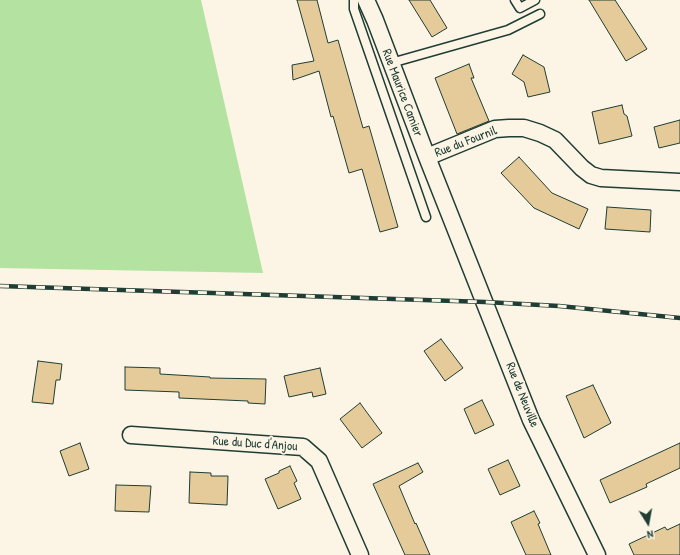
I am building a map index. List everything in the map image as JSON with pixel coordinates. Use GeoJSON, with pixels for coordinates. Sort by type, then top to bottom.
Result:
{"type":"FeatureCollection","features":[{"type":"Feature","properties":{"kind":"street","name":"Rue Maurice Camier"},"geometry":{"type":"LineString","coordinates":[[366,0],[456,231]]}},
{"type":"Feature","properties":{"kind":"street","name":"Rue du Fournil"},"geometry":{"type":"LineString","coordinates":[[427,157],[495,130],[524,128],[555,140],[582,168],[591,175],[601,178],[680,182]]}},
{"type":"Feature","properties":{"kind":"street","name":"Rue de Neuville"},"geometry":{"type":"LineString","coordinates":[[456,231],[531,420],[597,555]]}},
{"type":"Feature","properties":{"kind":"street","name":"Rue du Duc d'Anjou"},"geometry":{"type":"LineString","coordinates":[[131,435],[303,447],[319,460],[360,555]]}},
{"type":"Feature","properties":{"kind":"lane"},"geometry":{"type":"LineString","coordinates":[[354,0],[354,9],[426,217]]}},
{"type":"Feature","properties":{"kind":"lane"},"geometry":{"type":"LineString","coordinates":[[515,0],[520,8],[535,0]]}},
{"type":"Feature","properties":{"kind":"lane"},"geometry":{"type":"LineString","coordinates":[[391,63],[508,30],[540,14]]}},
{"type":"Feature","properties":{"kind":"green space"},"geometry":{"type":"Polygon","coordinates":[[[0,0],[201,0],[263,273],[0,268],[0,0]]]}},
{"type":"Feature","properties":{"kind":"building"},"geometry":{"type":"Polygon","coordinates":[[[297,0],[317,0],[328,43],[338,40],[363,128],[369,126],[398,227],[380,232],[362,169],[349,173],[333,116],[331,117],[319,71],[293,80],[292,65],[314,61],[297,0]]]}},
{"type":"Feature","properties":{"kind":"building"},"geometry":{"type":"Polygon","coordinates":[[[409,0],[430,0],[447,28],[432,37],[409,0]]]}},
{"type":"Feature","properties":{"kind":"building"},"geometry":{"type":"Polygon","coordinates":[[[589,0],[615,0],[647,49],[626,61],[589,0]]]}},
{"type":"Feature","properties":{"kind":"building"},"geometry":{"type":"Polygon","coordinates":[[[523,55],[544,67],[550,92],[528,97],[524,82],[512,74],[523,55]]]}},
{"type":"Feature","properties":{"kind":"building"},"geometry":{"type":"Polygon","coordinates":[[[469,64],[474,78],[471,78],[489,121],[457,134],[435,78],[469,64]]]}},
{"type":"Feature","properties":{"kind":"building"},"geometry":{"type":"Polygon","coordinates":[[[622,105],[624,114],[627,116],[632,136],[599,144],[592,112],[622,105]]]}},
{"type":"Feature","properties":{"kind":"building"},"geometry":{"type":"Polygon","coordinates":[[[680,120],[680,143],[659,148],[654,127],[680,120]]]}},
{"type":"Feature","properties":{"kind":"building"},"geometry":{"type":"Polygon","coordinates":[[[519,157],[552,193],[588,209],[579,229],[534,208],[501,173],[519,157]]]}},
{"type":"Feature","properties":{"kind":"building"},"geometry":{"type":"Polygon","coordinates":[[[607,207],[651,210],[650,232],[605,229],[607,207]]]}},
{"type":"Feature","properties":{"kind":"building"},"geometry":{"type":"Polygon","coordinates":[[[441,339],[463,368],[445,381],[424,351],[441,339]]]}},
{"type":"Feature","properties":{"kind":"building"},"geometry":{"type":"Polygon","coordinates":[[[38,361],[62,364],[60,380],[56,380],[53,404],[32,402],[38,361]]]}},
{"type":"Feature","properties":{"kind":"building"},"geometry":{"type":"Polygon","coordinates":[[[125,367],[160,368],[160,374],[210,378],[266,379],[265,404],[248,403],[248,401],[179,398],[179,392],[125,390],[125,367]]]}},
{"type":"Feature","properties":{"kind":"building"},"geometry":{"type":"Polygon","coordinates":[[[320,368],[326,394],[313,397],[312,392],[289,397],[284,376],[320,368]]]}},
{"type":"Feature","properties":{"kind":"building"},"geometry":{"type":"Polygon","coordinates":[[[593,385],[611,423],[584,438],[566,396],[593,385]]]}},
{"type":"Feature","properties":{"kind":"building"},"geometry":{"type":"Polygon","coordinates":[[[482,400],[494,425],[475,434],[464,409],[482,400]]]}},
{"type":"Feature","properties":{"kind":"building"},"geometry":{"type":"Polygon","coordinates":[[[360,403],[382,433],[362,448],[340,419],[360,403]]]}},
{"type":"Feature","properties":{"kind":"building"},"geometry":{"type":"Polygon","coordinates":[[[80,443],[89,469],[69,476],[60,451],[80,443]]]}},
{"type":"Feature","properties":{"kind":"building"},"geometry":{"type":"Polygon","coordinates":[[[680,443],[680,468],[646,484],[647,487],[610,503],[600,480],[680,443]]]}},
{"type":"Feature","properties":{"kind":"building"},"geometry":{"type":"Polygon","coordinates":[[[508,460],[520,486],[500,495],[488,469],[508,460]]]}},
{"type":"Feature","properties":{"kind":"building"},"geometry":{"type":"Polygon","coordinates":[[[418,463],[423,472],[399,486],[430,555],[405,555],[373,484],[418,463]]]}},
{"type":"Feature","properties":{"kind":"building"},"geometry":{"type":"Polygon","coordinates":[[[290,466],[297,481],[294,483],[301,499],[278,509],[265,479],[290,466]]]}},
{"type":"Feature","properties":{"kind":"building"},"geometry":{"type":"Polygon","coordinates":[[[190,472],[211,473],[211,476],[228,476],[227,505],[189,503],[190,472]]]}},
{"type":"Feature","properties":{"kind":"building"},"geometry":{"type":"Polygon","coordinates":[[[116,485],[151,486],[149,512],[115,511],[116,485]]]}},
{"type":"Feature","properties":{"kind":"building"},"geometry":{"type":"Polygon","coordinates":[[[534,511],[540,523],[538,524],[551,555],[526,555],[511,522],[534,511]]]}},
{"type":"Feature","properties":{"kind":"building"},"geometry":{"type":"Polygon","coordinates":[[[680,524],[680,555],[634,555],[629,544],[665,527],[667,530],[680,524]]]}},
{"type":"Feature","properties":{"kind":"railway"},"geometry":{"type":"LineString","coordinates":[[0,286],[485,302],[559,306],[680,318]]}}]}
